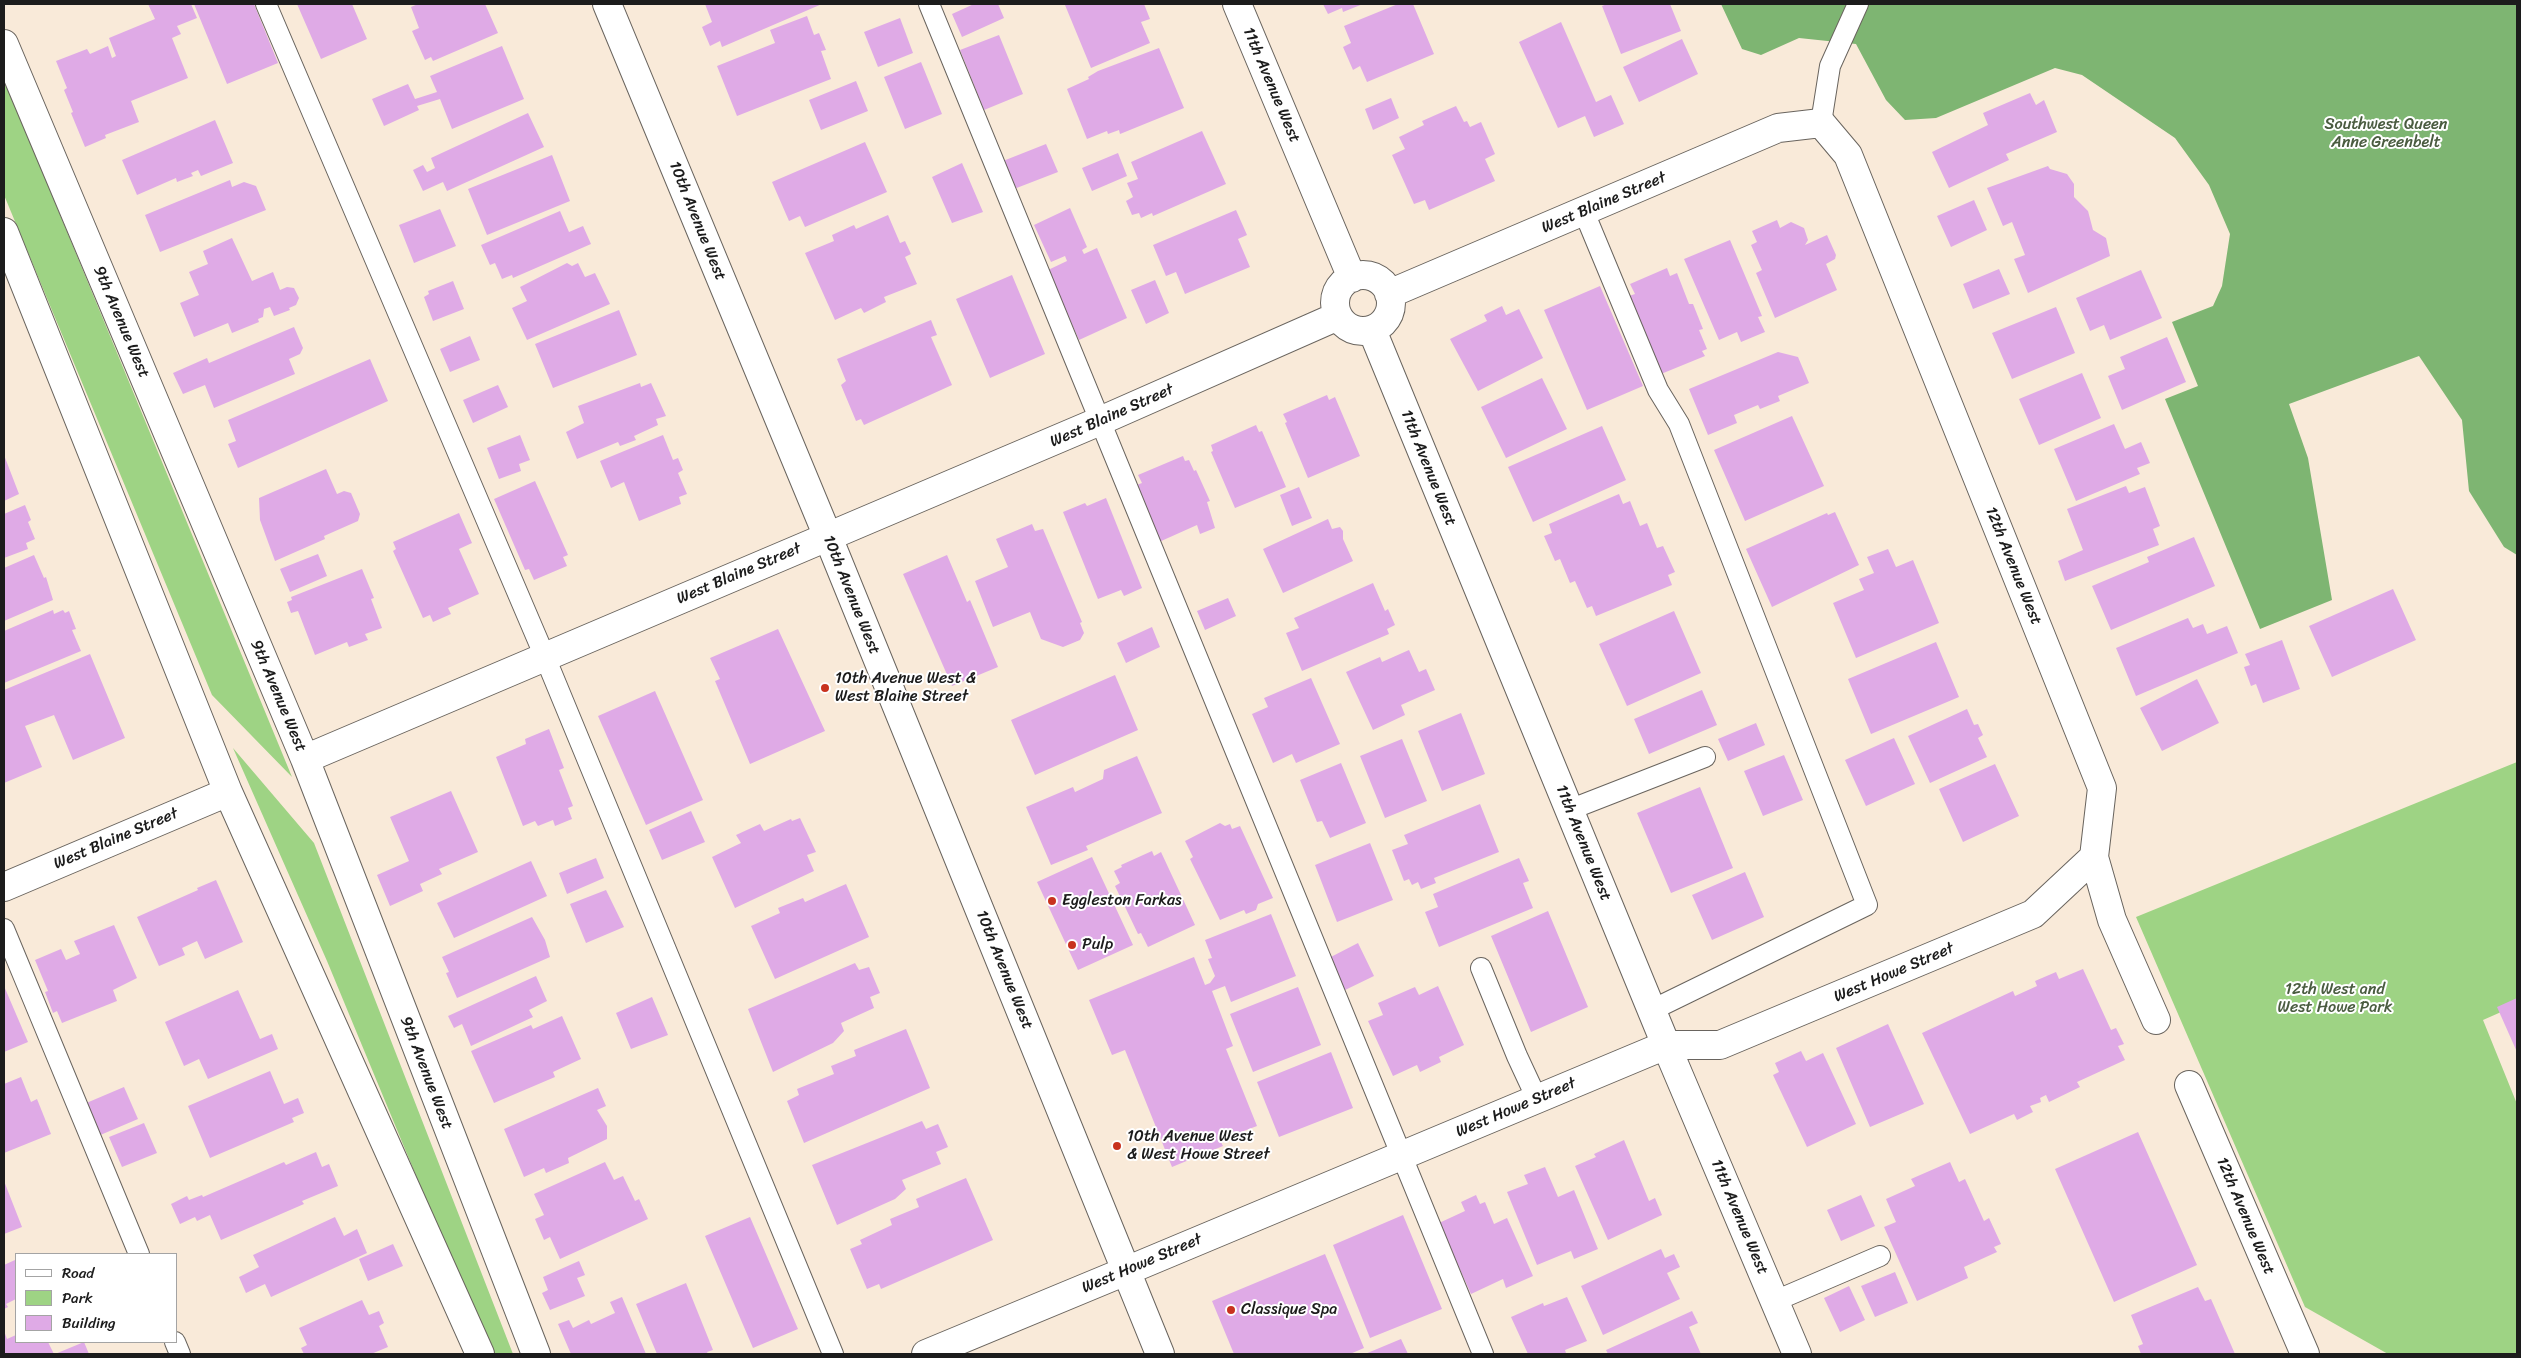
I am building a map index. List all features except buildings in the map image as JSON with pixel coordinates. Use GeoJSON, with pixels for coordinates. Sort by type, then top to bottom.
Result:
{"type":"FeatureCollection","features":[{"type":"Feature","properties":{"kind":"street","name":"10th Avenue West"},"geometry":{"type":"LineString","coordinates":[[607,4],[828,537],[1160,1354]]}},
{"type":"Feature","properties":{"kind":"street","name":"11th Avenue West"},"geometry":{"type":"LineString","coordinates":[[1237,4],[1352,278]]}},
{"type":"Feature","properties":{"kind":"street","name":"9th Avenue West"},"geometry":{"type":"LineString","coordinates":[[4,44],[305,759],[536,1354]]}},
{"type":"Feature","properties":{"kind":"street","name":"West Blaine Street"},"geometry":{"type":"LineString","coordinates":[[1389,294],[1778,128],[1822,123]]}},
{"type":"Feature","properties":{"kind":"street","name":"12th Avenue West"},"geometry":{"type":"LineString","coordinates":[[1822,123],[1848,155],[2102,788],[2094,857],[2112,920],[2156,1020]]}},
{"type":"Feature","properties":{"kind":"street"},"geometry":{"type":"LineString","coordinates":[[4,232],[228,792],[480,1354]]}},
{"type":"Feature","properties":{"kind":"street"},"geometry":{"type":"LineString","coordinates":[[1366,275],[1374,277],[1382,282],[1389,294],[1391,306],[1389,316],[1383,324],[1372,330],[1356,331],[1347,327],[1338,316],[1335,302],[1336,293],[1341,285],[1352,278],[1366,275]]}},
{"type":"Feature","properties":{"kind":"street","name":"West Blaine Street"},"geometry":{"type":"LineString","coordinates":[[305,759],[1100,421],[1338,316]]}},
{"type":"Feature","properties":{"kind":"street","name":"11th Avenue West"},"geometry":{"type":"LineString","coordinates":[[1372,330],[1666,1045],[1797,1354]]}},
{"type":"Feature","properties":{"kind":"street","name":"West Blaine Street"},"geometry":{"type":"LineString","coordinates":[[4,887],[228,792]]}},
{"type":"Feature","properties":{"kind":"street","name":"West Howe Street"},"geometry":{"type":"LineString","coordinates":[[926,1354],[1666,1045],[1720,1045],[2032,914],[2094,857]]}},
{"type":"Feature","properties":{"kind":"street","name":"12th Avenue West"},"geometry":{"type":"LineString","coordinates":[[2188,1084],[2310,1352]]}},
{"type":"Feature","properties":{"kind":"lane"},"geometry":{"type":"LineString","coordinates":[[266,4],[545,657],[833,1354]]}},
{"type":"Feature","properties":{"kind":"lane"},"geometry":{"type":"LineString","coordinates":[[929,4],[1484,1354]]}},
{"type":"Feature","properties":{"kind":"lane"},"geometry":{"type":"LineString","coordinates":[[1822,123],[1830,66],[1858,4]]}},
{"type":"Feature","properties":{"kind":"lane"},"geometry":{"type":"LineString","coordinates":[[1584,212],[1658,390],[1679,424],[1867,905],[1652,1010]]}},
{"type":"Feature","properties":{"kind":"lane"},"geometry":{"type":"LineString","coordinates":[[1569,810],[1705,756]]}},
{"type":"Feature","properties":{"kind":"lane"},"geometry":{"type":"LineString","coordinates":[[4,929],[139,1253]]}},
{"type":"Feature","properties":{"kind":"lane"},"geometry":{"type":"LineString","coordinates":[[1480,968],[1516,1056],[1537,1099]]}},
{"type":"Feature","properties":{"kind":"lane"},"geometry":{"type":"LineString","coordinates":[[1775,1301],[1880,1256]]}},
{"type":"Feature","properties":{"kind":"green space","name":"Southwest Queen Anne Greenbelt"},"geometry":{"type":"Polygon","coordinates":[[[1721,4],[2517,4],[2517,555],[2504,547],[2469,491],[2462,420],[2419,356],[2289,404],[2308,458],[2332,600],[2260,629],[2165,399],[2198,386],[2172,322],[2213,306],[2222,286],[2230,234],[2209,185],[2175,138],[2082,75],[2055,68],[1936,118],[1905,120],[1886,100],[1856,44],[1799,38],[1761,55],[1742,49],[1721,4]]]}},
{"type":"Feature","properties":{"kind":"green space"},"geometry":{"type":"Polygon","coordinates":[[[4,84],[9,91],[292,777],[212,695],[4,195],[4,84]]]}},
{"type":"Feature","properties":{"kind":"green space"},"geometry":{"type":"Polygon","coordinates":[[[233,748],[314,843],[513,1354],[490,1354],[327,961],[233,748]]]}},
{"type":"Feature","properties":{"kind":"green space","name":"12th West and West Howe Park"},"geometry":{"type":"Polygon","coordinates":[[[2517,762],[2517,1005],[2483,1020],[2517,1104],[2517,1354],[2388,1354],[2305,1307],[2136,917],[2517,762]]]}},
{"type":"Feature","properties":{"kind":"place","name":"10th Avenue West & West Blaine Street"},"geometry":{"type":"Point","coordinates":[825,688]}},
{"type":"Feature","properties":{"kind":"place","name":"Eggleston Farkas"},"geometry":{"type":"Point","coordinates":[1052,901]}},
{"type":"Feature","properties":{"kind":"place","name":"Pulp"},"geometry":{"type":"Point","coordinates":[1072,945]}},
{"type":"Feature","properties":{"kind":"place","name":"10th Avenue West & West Howe Street"},"geometry":{"type":"Point","coordinates":[1117,1146]}},
{"type":"Feature","properties":{"kind":"place","name":"Classique Spa"},"geometry":{"type":"Point","coordinates":[1231,1310]}}]}
